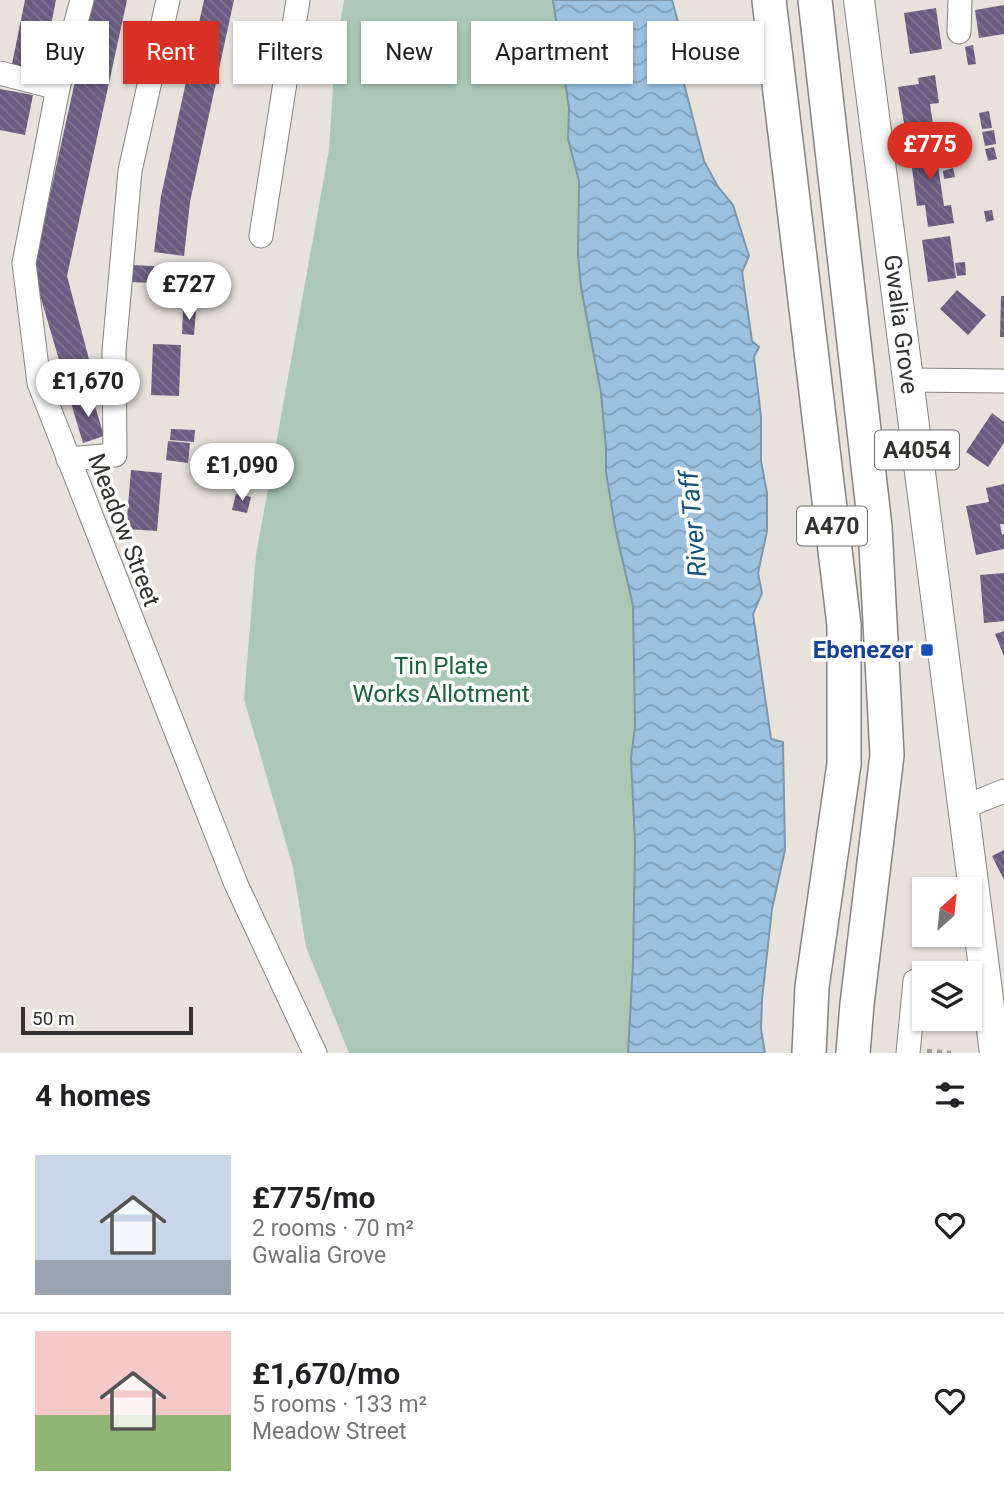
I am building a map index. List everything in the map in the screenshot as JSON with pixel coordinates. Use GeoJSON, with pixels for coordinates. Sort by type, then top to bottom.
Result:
{"type":"FeatureCollection","features":[{"type":"Feature","properties":{"kind":"highway","name":"A470"},"geometry":{"type":"LineString","coordinates":[[769,0],[844,625],[844,764],[812,987],[809,1053]]}},
{"type":"Feature","properties":{"kind":"highway","name":"A470"},"geometry":{"type":"LineString","coordinates":[[815,0],[875,527],[887,755],[853,1053]]}},
{"type":"Feature","properties":{"kind":"main road","name":"Gwalia Grove"},"geometry":{"type":"LineString","coordinates":[[859,0],[964,807]]}},
{"type":"Feature","properties":{"kind":"main road","name":"A4054"},"geometry":{"type":"LineString","coordinates":[[964,807],[995,1053]]}},
{"type":"Feature","properties":{"kind":"street","name":"Meadow Street"},"geometry":{"type":"LineString","coordinates":[[82,0],[58,88],[24,263],[39,383],[236,884],[315,1053]]}},
{"type":"Feature","properties":{"kind":"street"},"geometry":{"type":"LineString","coordinates":[[68,459],[115,455],[114,351],[130,171],[167,0]]}},
{"type":"Feature","properties":{"kind":"street"},"geometry":{"type":"LineString","coordinates":[[261,236],[298,0]]}},
{"type":"Feature","properties":{"kind":"street"},"geometry":{"type":"LineString","coordinates":[[959,32],[960,0]]}},
{"type":"Feature","properties":{"kind":"street"},"geometry":{"type":"LineString","coordinates":[[0,73],[58,88]]}},
{"type":"Feature","properties":{"kind":"street"},"geometry":{"type":"LineString","coordinates":[[908,380],[1004,381]]}},
{"type":"Feature","properties":{"kind":"street"},"geometry":{"type":"LineString","coordinates":[[964,807],[1004,791]]}},
{"type":"Feature","properties":{"kind":"street"},"geometry":{"type":"LineString","coordinates":[[908,1053],[912,1012]]}},
{"type":"Feature","properties":{"kind":"green space","name":"Tin Plate Works Allotment"},"geometry":{"type":"Polygon","coordinates":[[[344,0],[553,0],[556,21],[471,21],[471,84],[565,84],[569,108],[568,139],[579,181],[578,255],[581,287],[601,393],[606,472],[633,606],[635,726],[631,758],[635,844],[628,1053],[349,1053],[306,947],[293,867],[244,699],[256,555],[329,150],[333,84],[347,84],[347,21],[341,21],[344,0]]]}},
{"type":"Feature","properties":{"kind":"water","name":"River Taff"},"geometry":{"type":"Polygon","coordinates":[[[553,0],[672,0],[678,21],[647,21],[647,84],[684,84],[704,161],[718,187],[733,205],[749,256],[742,272],[752,341],[759,347],[754,357],[761,417],[761,461],[767,493],[767,531],[758,573],[762,593],[753,614],[771,739],[783,742],[785,850],[772,909],[762,999],[761,1029],[765,1053],[628,1053],[635,844],[631,758],[635,726],[633,606],[606,472],[601,393],[581,287],[578,255],[579,181],[568,139],[569,108],[565,84],[633,84],[633,21],[556,21],[553,0]]]}},
{"type":"Feature","properties":{"kind":"building"},"geometry":{"type":"Polygon","coordinates":[[[25,0],[56,0],[52,21],[21,21],[21,71],[11,69],[25,0]]]}},
{"type":"Feature","properties":{"kind":"building"},"geometry":{"type":"Polygon","coordinates":[[[93,0],[127,0],[109,83],[109,21],[88,21],[93,0]]]}},
{"type":"Feature","properties":{"kind":"building"},"geometry":{"type":"Polygon","coordinates":[[[204,0],[234,0],[219,69],[219,21],[199,21],[204,0]]]}},
{"type":"Feature","properties":{"kind":"building"},"geometry":{"type":"Polygon","coordinates":[[[1004,5],[1004,34],[979,38],[975,10],[1004,5]]]}},
{"type":"Feature","properties":{"kind":"building"},"geometry":{"type":"Polygon","coordinates":[[[936,8],[942,49],[910,54],[904,13],[936,8]]]}},
{"type":"Feature","properties":{"kind":"building"},"geometry":{"type":"Polygon","coordinates":[[[973,45],[976,64],[968,65],[965,47],[973,45]]]}},
{"type":"Feature","properties":{"kind":"building"},"geometry":{"type":"Polygon","coordinates":[[[935,75],[939,103],[930,104],[933,124],[905,129],[898,87],[919,84],[918,78],[935,75]]]}},
{"type":"Feature","properties":{"kind":"building"},"geometry":{"type":"Polygon","coordinates":[[[74,84],[109,84],[67,276],[96,386],[69,394],[33,271],[74,84]]]}},
{"type":"Feature","properties":{"kind":"building"},"geometry":{"type":"Polygon","coordinates":[[[186,84],[216,84],[190,202],[184,256],[154,252],[161,196],[186,84]]]}},
{"type":"Feature","properties":{"kind":"building"},"geometry":{"type":"Polygon","coordinates":[[[0,89],[33,95],[25,135],[0,130],[0,89]]]}},
{"type":"Feature","properties":{"kind":"building"},"geometry":{"type":"Polygon","coordinates":[[[989,111],[992,128],[982,129],[979,113],[989,111]]]}},
{"type":"Feature","properties":{"kind":"building"},"geometry":{"type":"Polygon","coordinates":[[[994,130],[996,144],[985,146],[982,132],[994,130]]]}},
{"type":"Feature","properties":{"kind":"building"},"geometry":{"type":"Polygon","coordinates":[[[942,135],[944,150],[936,152],[944,206],[951,205],[954,223],[928,227],[925,205],[917,206],[911,161],[918,160],[915,139],[942,135]]]}},
{"type":"Feature","properties":{"kind":"building"},"geometry":{"type":"Polygon","coordinates":[[[994,147],[997,159],[988,161],[985,149],[994,147]]]}},
{"type":"Feature","properties":{"kind":"building"},"geometry":{"type":"Polygon","coordinates":[[[953,168],[955,177],[944,179],[943,171],[953,168]]]}},
{"type":"Feature","properties":{"kind":"building"},"geometry":{"type":"Polygon","coordinates":[[[992,210],[994,220],[986,222],[984,211],[992,210]]]}},
{"type":"Feature","properties":{"kind":"building"},"geometry":{"type":"Polygon","coordinates":[[[950,236],[956,278],[928,282],[922,240],[950,236]]]}},
{"type":"Feature","properties":{"kind":"building"},"geometry":{"type":"Polygon","coordinates":[[[965,262],[966,275],[957,276],[955,263],[965,262]]]}},
{"type":"Feature","properties":{"kind":"building"},"geometry":{"type":"Polygon","coordinates":[[[130,265],[154,266],[153,283],[129,282],[130,265]]]}},
{"type":"Feature","properties":{"kind":"building"},"geometry":{"type":"Polygon","coordinates":[[[957,290],[986,315],[968,335],[940,309],[957,290]]]}},
{"type":"Feature","properties":{"kind":"building"},"geometry":{"type":"Polygon","coordinates":[[[1001,296],[1004,296],[1004,337],[1000,337],[1001,296]]]}},
{"type":"Feature","properties":{"kind":"building"},"geometry":{"type":"Polygon","coordinates":[[[183,310],[196,311],[194,335],[182,334],[183,310]]]}},
{"type":"Feature","properties":{"kind":"building"},"geometry":{"type":"Polygon","coordinates":[[[153,344],[181,345],[179,396],[151,395],[153,344]]]}},
{"type":"Feature","properties":{"kind":"building"},"geometry":{"type":"Polygon","coordinates":[[[92,396],[104,436],[83,443],[71,403],[92,396]]]}},
{"type":"Feature","properties":{"kind":"building"},"geometry":{"type":"Polygon","coordinates":[[[992,413],[1004,422],[1004,443],[988,467],[966,452],[992,413]]]}},
{"type":"Feature","properties":{"kind":"building"},"geometry":{"type":"Polygon","coordinates":[[[171,429],[195,430],[194,442],[170,440],[171,429]]]}},
{"type":"Feature","properties":{"kind":"building"},"geometry":{"type":"Polygon","coordinates":[[[168,441],[190,443],[188,463],[166,460],[168,441]]]}},
{"type":"Feature","properties":{"kind":"building"},"geometry":{"type":"Polygon","coordinates":[[[131,470],[162,473],[157,531],[126,529],[131,470]]]}},
{"type":"Feature","properties":{"kind":"building"},"geometry":{"type":"Polygon","coordinates":[[[1004,484],[1004,524],[1000,524],[1002,535],[1004,534],[1004,549],[976,555],[966,506],[989,502],[986,488],[1004,484]]]}},
{"type":"Feature","properties":{"kind":"building"},"geometry":{"type":"Polygon","coordinates":[[[236,494],[251,497],[247,513],[232,510],[236,494]]]}},
{"type":"Feature","properties":{"kind":"building"},"geometry":{"type":"Polygon","coordinates":[[[1004,573],[1004,621],[984,623],[980,575],[1004,573]]]}},
{"type":"Feature","properties":{"kind":"building"},"geometry":{"type":"Polygon","coordinates":[[[1004,631],[1004,656],[995,634],[1004,631]]]}},
{"type":"Feature","properties":{"kind":"building"},"geometry":{"type":"Polygon","coordinates":[[[1004,850],[1004,880],[992,856],[1004,850]]]}},
{"type":"Feature","properties":{"kind":"place","name":"Ebenezer"},"geometry":{"type":"Point","coordinates":[927,650]}}]}
